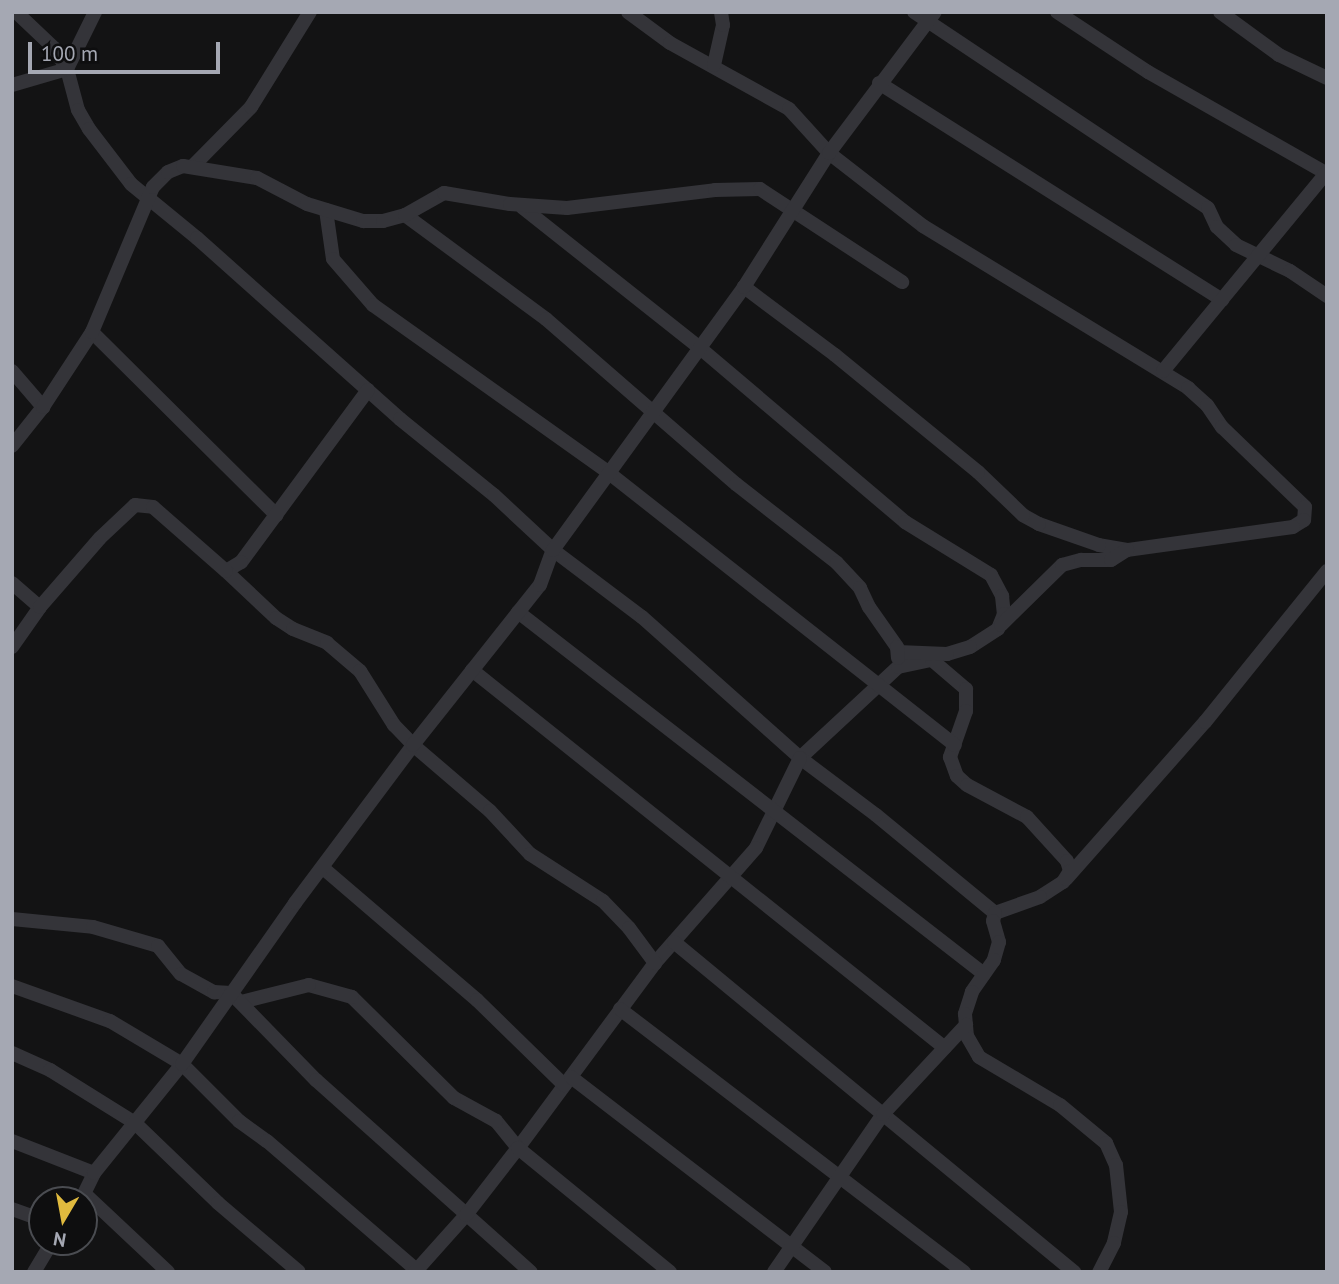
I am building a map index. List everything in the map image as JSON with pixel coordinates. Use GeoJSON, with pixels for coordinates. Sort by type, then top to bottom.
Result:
{"type":"FeatureCollection","features":[{"type":"Feature","properties":{"kind":"street"},"geometry":{"type":"LineString","coordinates":[[16,12],[54,48],[67,69],[78,110],[89,129],[131,184],[148,196],[400,419],[494,495],[553,551],[642,617],[800,758],[876,814],[995,913]]}},
{"type":"Feature","properties":{"kind":"street"},"geometry":{"type":"LineString","coordinates":[[12,85],[67,69],[95,12]]}},
{"type":"Feature","properties":{"kind":"street"},"geometry":{"type":"LineString","coordinates":[[193,166],[251,107],[310,12]]}},
{"type":"Feature","properties":{"kind":"street"},"geometry":{"type":"LineString","coordinates":[[628,12],[670,43],[789,109],[828,153],[923,226],[1107,341],[1163,371],[1208,405],[1222,427],[1305,506],[1304,520],[1293,527],[1127,550],[1099,545],[1023,515],[978,472],[835,355],[744,288]]}},
{"type":"Feature","properties":{"kind":"street"},"geometry":{"type":"LineString","coordinates":[[713,65],[723,25],[722,12]]}},
{"type":"Feature","properties":{"kind":"street"},"geometry":{"type":"LineString","coordinates":[[914,12],[932,17],[1208,208],[1217,227],[1236,245],[1290,271],[1327,296]]}},
{"type":"Feature","properties":{"kind":"street"},"geometry":{"type":"LineString","coordinates":[[1057,12],[1148,72],[1326,173],[1163,371]]}},
{"type":"Feature","properties":{"kind":"street"},"geometry":{"type":"LineString","coordinates":[[1220,12],[1279,55],[1327,78]]}},
{"type":"Feature","properties":{"kind":"street"},"geometry":{"type":"LineString","coordinates":[[88,1186],[94,1173],[236,997],[323,868],[413,746],[540,585],[553,551],[651,412],[744,288],[828,153],[932,17]]}},
{"type":"Feature","properties":{"kind":"street"},"geometry":{"type":"LineString","coordinates":[[879,83],[1222,300]]}},
{"type":"Feature","properties":{"kind":"street"},"geometry":{"type":"LineString","coordinates":[[12,446],[43,407],[92,332],[124,261],[148,196],[168,172],[193,166],[257,178],[326,210],[363,221],[383,221],[405,215],[444,193],[521,206],[568,208],[715,190],[761,189],[791,212],[902,282]]}},
{"type":"Feature","properties":{"kind":"street"},"geometry":{"type":"LineString","coordinates":[[521,206],[700,348],[905,522],[991,575],[1002,596],[1004,614],[998,629]]}},
{"type":"Feature","properties":{"kind":"street"},"geometry":{"type":"LineString","coordinates":[[326,210],[333,259],[373,305],[608,472],[955,745]]}},
{"type":"Feature","properties":{"kind":"street"},"geometry":{"type":"LineString","coordinates":[[405,215],[546,319],[651,412],[837,564],[860,587],[898,659]]}},
{"type":"Feature","properties":{"kind":"street"},"geometry":{"type":"LineString","coordinates":[[92,332],[276,515]]}},
{"type":"Feature","properties":{"kind":"street"},"geometry":{"type":"LineString","coordinates":[[12,371],[43,407]]}},
{"type":"Feature","properties":{"kind":"street"},"geometry":{"type":"LineString","coordinates":[[226,571],[241,562],[368,390]]}},
{"type":"Feature","properties":{"kind":"street"},"geometry":{"type":"LineString","coordinates":[[12,647],[40,607],[100,538],[135,505],[153,507],[276,618],[293,629],[327,643],[360,671],[394,725],[413,746],[490,811],[530,854],[603,901],[629,928],[655,963]]}},
{"type":"Feature","properties":{"kind":"street"},"geometry":{"type":"LineString","coordinates":[[12,986],[110,1021],[182,1064],[239,1121],[267,1141],[417,1271],[466,1215],[518,1148],[655,963],[756,848],[800,758],[878,685],[898,659],[947,654],[970,647],[998,629],[1062,565],[1081,560],[1111,560],[1127,550]]}},
{"type":"Feature","properties":{"kind":"street"},"geometry":{"type":"LineString","coordinates":[[995,913],[1040,897],[1063,883],[1205,723],[1327,571]]}},
{"type":"Feature","properties":{"kind":"street"},"geometry":{"type":"LineString","coordinates":[[12,583],[40,607]]}},
{"type":"Feature","properties":{"kind":"street"},"geometry":{"type":"LineString","coordinates":[[518,612],[984,974]]}},
{"type":"Feature","properties":{"kind":"street"},"geometry":{"type":"LineString","coordinates":[[898,659],[932,660],[966,689],[966,711],[950,757],[957,776],[967,785],[1027,817],[1067,861],[1070,871],[1063,883]]}},
{"type":"Feature","properties":{"kind":"street"},"geometry":{"type":"LineString","coordinates":[[472,670],[945,1048]]}},
{"type":"Feature","properties":{"kind":"street"},"geometry":{"type":"LineString","coordinates":[[323,868],[568,1081],[825,1272]]}},
{"type":"Feature","properties":{"kind":"street"},"geometry":{"type":"LineString","coordinates":[[995,913],[993,921],[999,942],[995,960],[972,992],[965,1014],[967,1036],[979,1057],[1060,1105],[1106,1143],[1116,1165],[1121,1212],[1114,1243],[1098,1272]]}},
{"type":"Feature","properties":{"kind":"street"},"geometry":{"type":"LineString","coordinates":[[12,919],[93,927],[158,946],[181,974],[214,992],[236,997],[309,985],[352,997],[454,1097],[496,1121],[518,1148],[670,1272]]}},
{"type":"Feature","properties":{"kind":"street"},"geometry":{"type":"LineString","coordinates":[[674,942],[1074,1272]]}},
{"type":"Feature","properties":{"kind":"street"},"geometry":{"type":"LineString","coordinates":[[236,997],[316,1080],[531,1272]]}},
{"type":"Feature","properties":{"kind":"street"},"geometry":{"type":"LineString","coordinates":[[620,1009],[964,1272]]}},
{"type":"Feature","properties":{"kind":"street"},"geometry":{"type":"LineString","coordinates":[[774,1272],[883,1114],[966,1025]]}},
{"type":"Feature","properties":{"kind":"street"},"geometry":{"type":"LineString","coordinates":[[12,1053],[50,1070],[135,1124],[218,1203],[299,1272]]}},
{"type":"Feature","properties":{"kind":"street"},"geometry":{"type":"LineString","coordinates":[[12,1141],[94,1173]]}},
{"type":"Feature","properties":{"kind":"street"},"geometry":{"type":"LineString","coordinates":[[98,1210],[168,1272]]}},
{"type":"Feature","properties":{"kind":"street"},"geometry":{"type":"LineString","coordinates":[[34,1272],[44,1256]]}}]}
